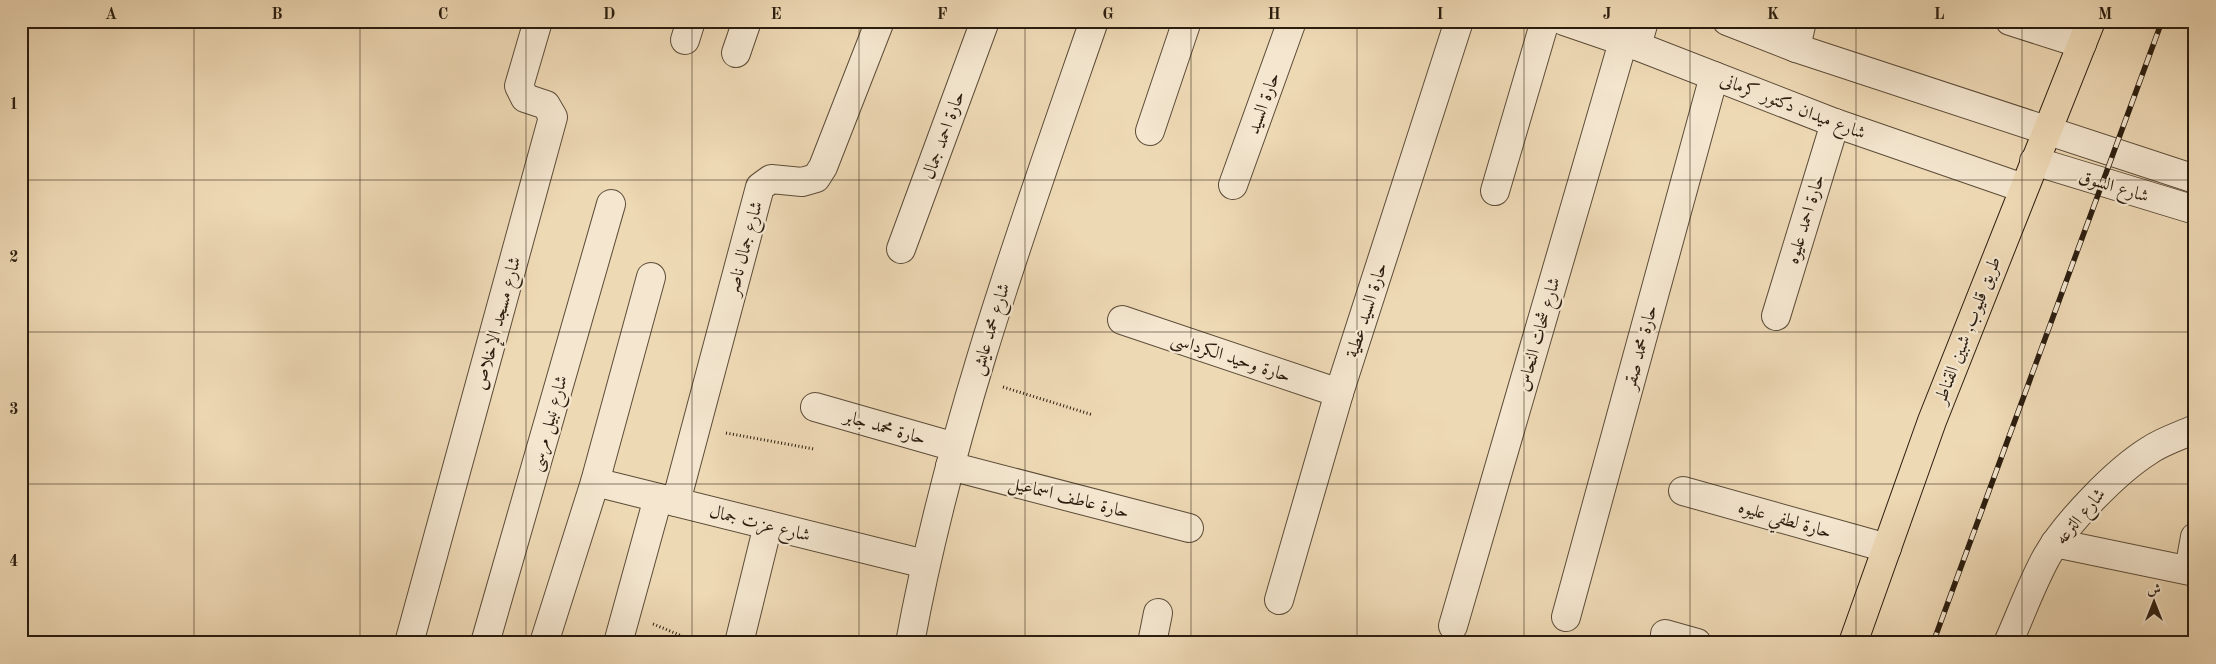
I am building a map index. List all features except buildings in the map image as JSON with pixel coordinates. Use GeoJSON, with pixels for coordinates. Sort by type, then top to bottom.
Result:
{"type":"FeatureCollection","features":[{"type":"Feature","properties":{"kind":"main road","name":"طريق قليوب, شبين القناطر"},"geometry":{"type":"LineString","coordinates":[[1853,643],[1932,420],[2046,130],[2087,33]]}},
{"type":"Feature","properties":{"kind":"street","name":"شارع مسجد الإخلاص"},"geometry":{"type":"LineString","coordinates":[[410,643],[553,117],[546,105],[525,98],[520,86],[538,21]]}},
{"type":"Feature","properties":{"kind":"street"},"geometry":{"type":"LineString","coordinates":[[736,53],[748,21]]}},
{"type":"Feature","properties":{"kind":"street","name":"شارع جمال ناصر"},"geometry":{"type":"LineString","coordinates":[[618,643],[626,613],[667,500],[696,428],[760,186],[771,179],[802,182],[816,178],[823,167],[880,21]]}},
{"type":"Feature","properties":{"kind":"street","name":"حارة احمد جمال"},"geometry":{"type":"LineString","coordinates":[[900,249],[986,21]]}},
{"type":"Feature","properties":{"kind":"street","name":"شارع محمد عايش"},"geometry":{"type":"LineString","coordinates":[[910,643],[925,564],[975,379],[1005,279],[1094,21]]}},
{"type":"Feature","properties":{"kind":"street"},"geometry":{"type":"LineString","coordinates":[[1150,131],[1187,21]]}},
{"type":"Feature","properties":{"kind":"street","name":"حارة السيد"},"geometry":{"type":"LineString","coordinates":[[1233,185],[1292,21]]}},
{"type":"Feature","properties":{"kind":"street","name":"حارة السيد عطية"},"geometry":{"type":"LineString","coordinates":[[1279,600],[1339,393],[1460,21]]}},
{"type":"Feature","properties":{"kind":"street"},"geometry":{"type":"LineString","coordinates":[[1495,191],[1545,21]]}},
{"type":"Feature","properties":{"kind":"street","name":"شارع ميدان دكتور كرمانى"},"geometry":{"type":"LineString","coordinates":[[1564,21],[1635,36],[1714,76],[1835,123],[2023,188]]}},
{"type":"Feature","properties":{"kind":"street"},"geometry":{"type":"LineString","coordinates":[[1727,21],[1796,48],[2195,179]]}},
{"type":"Feature","properties":{"kind":"street"},"geometry":{"type":"LineString","coordinates":[[1796,48],[1802,21]]}},
{"type":"Feature","properties":{"kind":"street"},"geometry":{"type":"LineString","coordinates":[[2010,21],[2087,33]]}},
{"type":"Feature","properties":{"kind":"street","name":"شارع شحات النحاس"},"geometry":{"type":"LineString","coordinates":[[1453,626],[1635,36]]}},
{"type":"Feature","properties":{"kind":"street","name":"حارة محمد صقر"},"geometry":{"type":"LineString","coordinates":[[1566,617],[1714,76]]}},
{"type":"Feature","properties":{"kind":"street","name":"حارة احمد عليوه"},"geometry":{"type":"LineString","coordinates":[[1776,316],[1835,123]]}},
{"type":"Feature","properties":{"kind":"street","name":"شارع السوق"},"geometry":{"type":"LineString","coordinates":[[2034,161],[2195,210]]}},
{"type":"Feature","properties":{"kind":"street","name":"شارع نبيل مرسى"},"geometry":{"type":"LineString","coordinates":[[485,643],[610,204]]}},
{"type":"Feature","properties":{"kind":"street"},"geometry":{"type":"LineString","coordinates":[[544,643],[595,482],[650,276]]}},
{"type":"Feature","properties":{"kind":"street","name":"حارة وحيد الكرداسى"},"geometry":{"type":"LineString","coordinates":[[1122,320],[1339,393]]}},
{"type":"Feature","properties":{"kind":"street","name":"حارة محمد جابر"},"geometry":{"type":"LineString","coordinates":[[815,407],[953,457]]}},
{"type":"Feature","properties":{"kind":"street","name":"شارع الترعه"},"geometry":{"type":"LineString","coordinates":[[2008,643],[2046,558],[2055,543],[2106,484],[2150,450],[2195,429]]}},
{"type":"Feature","properties":{"kind":"street","name":"حارة عاطف اسماعيل"},"geometry":{"type":"LineString","coordinates":[[953,457],[1189,528]]}},
{"type":"Feature","properties":{"kind":"street","name":"شارع عزت جمال"},"geometry":{"type":"LineString","coordinates":[[595,482],[925,564]]}},
{"type":"Feature","properties":{"kind":"street","name":"حارة لطفي عليوه"},"geometry":{"type":"LineString","coordinates":[[1683,491],[1887,548]]}},
{"type":"Feature","properties":{"kind":"street"},"geometry":{"type":"LineString","coordinates":[[739,643],[768,525]]}},
{"type":"Feature","properties":{"kind":"street"},"geometry":{"type":"LineString","coordinates":[[2055,543],[2192,571],[2195,537]]}},
{"type":"Feature","properties":{"kind":"street"},"geometry":{"type":"LineString","coordinates":[[1152,643],[1158,613]]}},
{"type":"Feature","properties":{"kind":"street"},"geometry":{"type":"LineString","coordinates":[[1666,634],[1697,643]]}},
{"type":"Feature","properties":{"kind":"path"},"geometry":{"type":"LineString","coordinates":[[975,379],[1093,415]]}},
{"type":"Feature","properties":{"kind":"path"},"geometry":{"type":"LineString","coordinates":[[696,428],[814,449]]}},
{"type":"Feature","properties":{"kind":"path"},"geometry":{"type":"LineString","coordinates":[[626,613],[699,643]]}},
{"type":"Feature","properties":{"kind":"railway"},"geometry":{"type":"LineString","coordinates":[[1933,643],[2162,21]]}}]}
